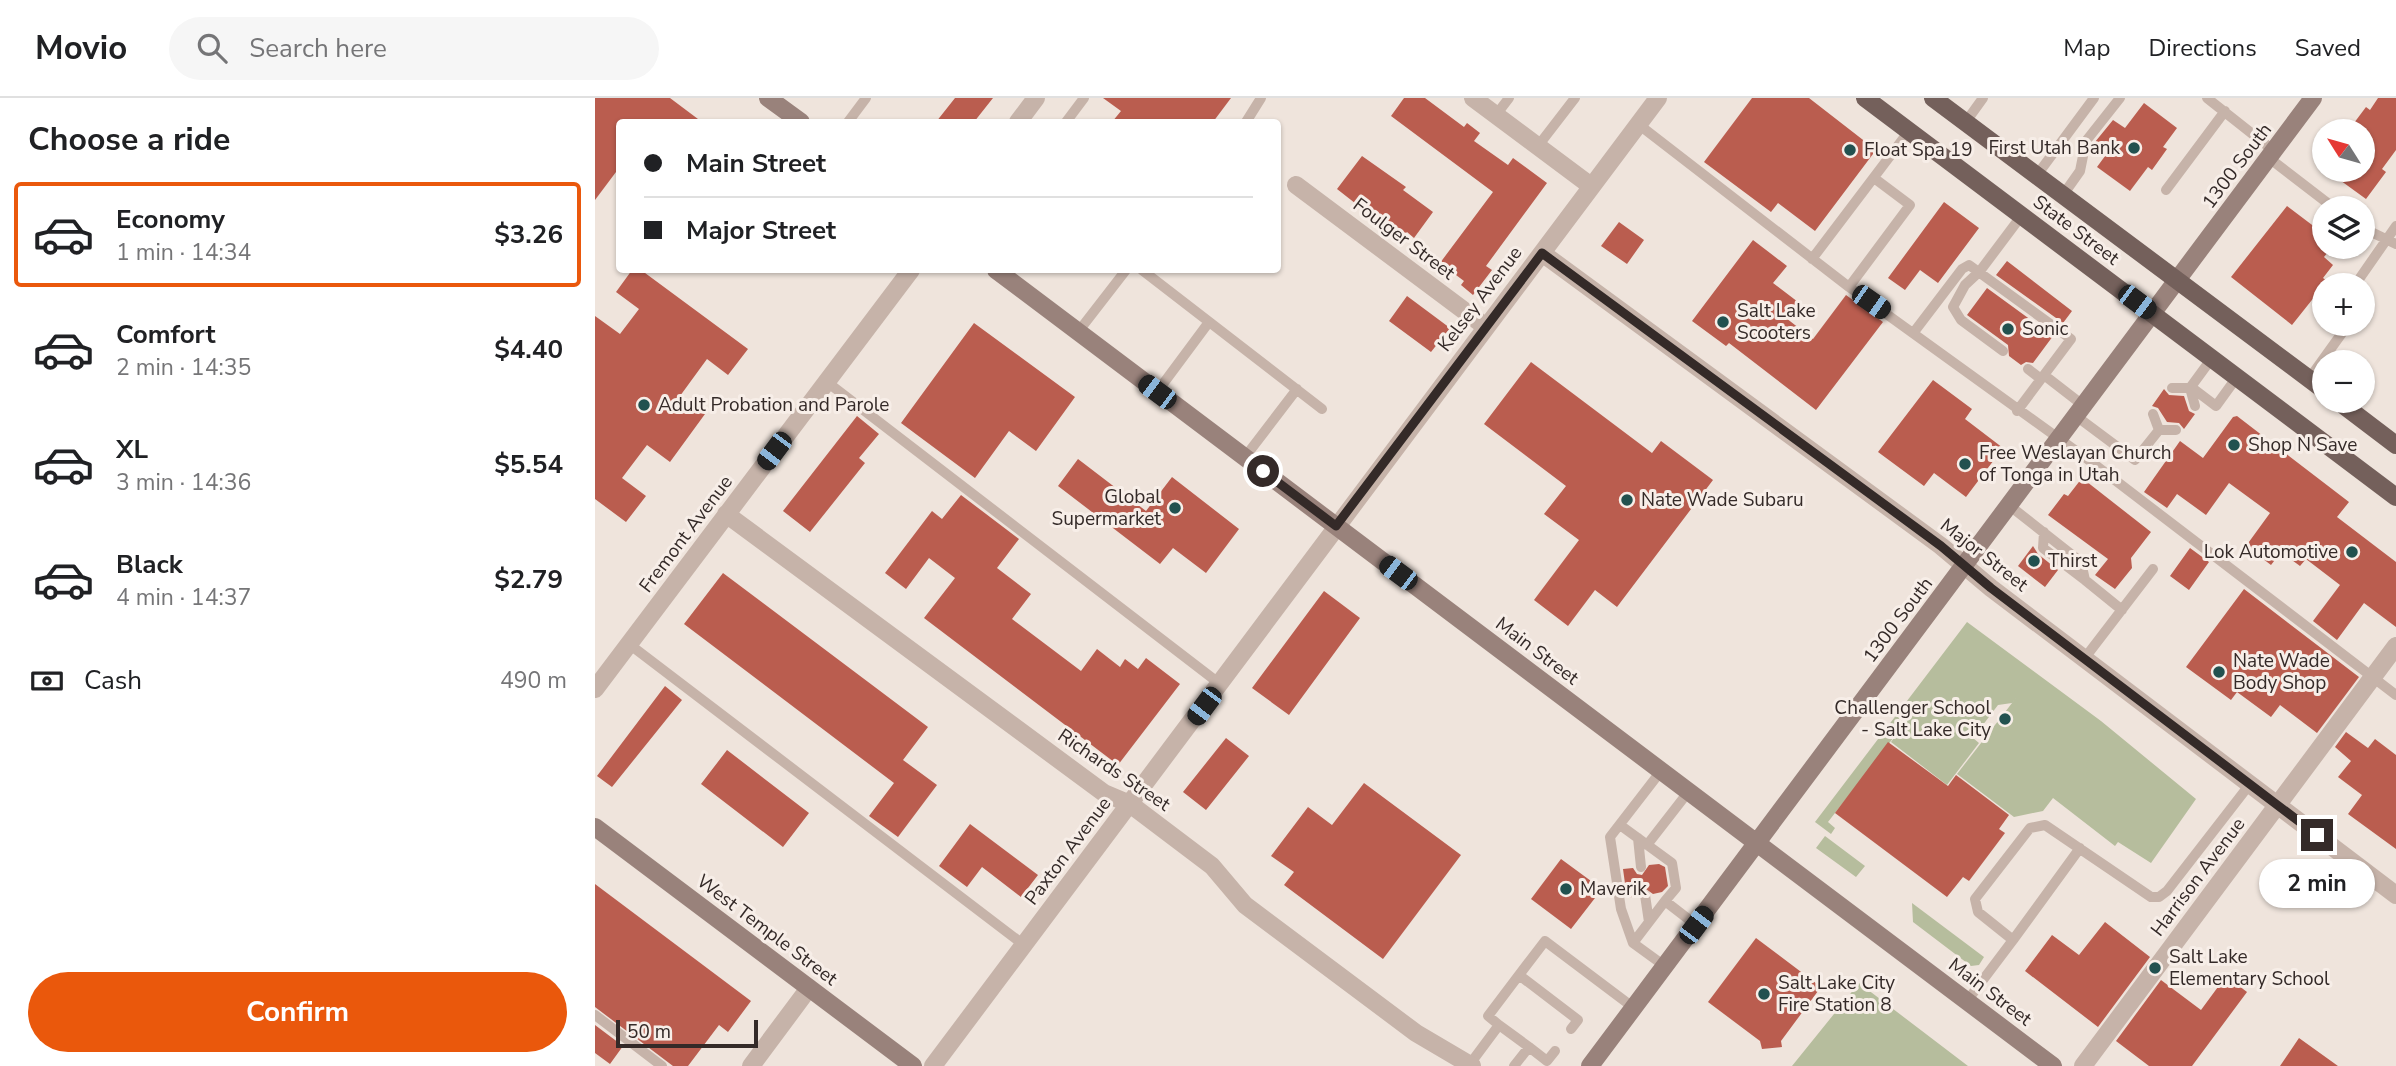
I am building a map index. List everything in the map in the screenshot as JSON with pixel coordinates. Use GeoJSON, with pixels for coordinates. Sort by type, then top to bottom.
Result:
{"type":"FeatureCollection","features":[{"type":"Feature","properties":{"kind":"main road","name":"State Street"},"geometry":{"type":"LineString","coordinates":[[1865,98],[2396,497]]}},
{"type":"Feature","properties":{"kind":"main road","name":"State Street"},"geometry":{"type":"LineString","coordinates":[[1933,98],[2312,381]]}},
{"type":"Feature","properties":{"kind":"main road"},"geometry":{"type":"LineString","coordinates":[[2354,413],[2396,445]]}},
{"type":"Feature","properties":{"kind":"street"},"geometry":{"type":"LineString","coordinates":[[768,98],[797,119]]}},
{"type":"Feature","properties":{"kind":"street"},"geometry":{"type":"LineString","coordinates":[[1020,119],[1036,98]]}},
{"type":"Feature","properties":{"kind":"street"},"geometry":{"type":"LineString","coordinates":[[1473,98],[1591,186]]}},
{"type":"Feature","properties":{"kind":"street","name":"Kelsey Avenue"},"geometry":{"type":"LineString","coordinates":[[1336,526],[1658,98]]}},
{"type":"Feature","properties":{"kind":"street","name":"1300 South"},"geometry":{"type":"LineString","coordinates":[[1590,1066],[2313,98]]}},
{"type":"Feature","properties":{"kind":"street","name":"Foulger Street"},"geometry":{"type":"LineString","coordinates":[[1296,185],[1486,327]]}},
{"type":"Feature","properties":{"kind":"street","name":"Major Street"},"geometry":{"type":"LineString","coordinates":[[1542,253],[1964,566],[2396,895]]}},
{"type":"Feature","properties":{"kind":"street","name":"Fremont Avenue"},"geometry":{"type":"LineString","coordinates":[[595,689],[909,273]]}},
{"type":"Feature","properties":{"kind":"street","name":"Main Street"},"geometry":{"type":"LineString","coordinates":[[1000,273],[2053,1066]]}},
{"type":"Feature","properties":{"kind":"street","name":"Richards Street"},"geometry":{"type":"LineString","coordinates":[[726,514],[1104,793],[1130,804],[1212,866],[1245,905],[1416,1033],[1471,1065]]}},
{"type":"Feature","properties":{"kind":"street","name":"Paxton Avenue"},"geometry":{"type":"LineString","coordinates":[[933,1066],[1336,526]]}},
{"type":"Feature","properties":{"kind":"street","name":"Harrison Avenue"},"geometry":{"type":"LineString","coordinates":[[2083,1066],[2396,646]]}},
{"type":"Feature","properties":{"kind":"street","name":"West Temple Street"},"geometry":{"type":"LineString","coordinates":[[595,827],[913,1066]]}},
{"type":"Feature","properties":{"kind":"street"},"geometry":{"type":"LineString","coordinates":[[751,1066],[810,988]]}},
{"type":"Feature","properties":{"kind":"lane"},"geometry":{"type":"LineString","coordinates":[[850,119],[866,98]]}},
{"type":"Feature","properties":{"kind":"lane"},"geometry":{"type":"LineString","coordinates":[[1068,119],[1084,98]]}},
{"type":"Feature","properties":{"kind":"lane"},"geometry":{"type":"LineString","coordinates":[[1248,119],[1261,98]]}},
{"type":"Feature","properties":{"kind":"lane"},"geometry":{"type":"LineString","coordinates":[[1496,116],[1509,98]]}},
{"type":"Feature","properties":{"kind":"lane"},"geometry":{"type":"LineString","coordinates":[[1538,146],[1575,98]]}},
{"type":"Feature","properties":{"kind":"lane"},"geometry":{"type":"LineString","coordinates":[[1965,122],[1983,98]]}},
{"type":"Feature","properties":{"kind":"lane"},"geometry":{"type":"LineString","coordinates":[[2036,175],[2094,98]]}},
{"type":"Feature","properties":{"kind":"lane"},"geometry":{"type":"LineString","coordinates":[[2063,195],[2080,171],[2086,141],[2120,98]]}},
{"type":"Feature","properties":{"kind":"lane"},"geometry":{"type":"LineString","coordinates":[[2207,98],[2320,196]]}},
{"type":"Feature","properties":{"kind":"lane"},"geometry":{"type":"LineString","coordinates":[[2165,190],[2224,111]]}},
{"type":"Feature","properties":{"kind":"lane"},"geometry":{"type":"LineString","coordinates":[[1638,124],[1849,287],[1914,332],[2396,695]]}},
{"type":"Feature","properties":{"kind":"lane"},"geometry":{"type":"LineString","coordinates":[[1812,259],[1909,131]]}},
{"type":"Feature","properties":{"kind":"lane"},"geometry":{"type":"LineString","coordinates":[[1849,287],[1910,205],[1874,178]]}},
{"type":"Feature","properties":{"kind":"lane"},"geometry":{"type":"LineString","coordinates":[[2003,351],[1954,312],[1955,298],[1980,271],[2022,215]]}},
{"type":"Feature","properties":{"kind":"lane"},"geometry":{"type":"LineString","coordinates":[[2365,273],[2392,241],[2396,226]]}},
{"type":"Feature","properties":{"kind":"lane"},"geometry":{"type":"LineString","coordinates":[[2375,233],[2392,241]]}},
{"type":"Feature","properties":{"kind":"lane"},"geometry":{"type":"LineString","coordinates":[[1914,332],[1962,269],[1969,265],[2071,339],[2017,411]]}},
{"type":"Feature","properties":{"kind":"lane"},"geometry":{"type":"LineString","coordinates":[[1078,332],[1124,273]]}},
{"type":"Feature","properties":{"kind":"lane"},"geometry":{"type":"LineString","coordinates":[[1146,273],[1322,409]]}},
{"type":"Feature","properties":{"kind":"lane"},"geometry":{"type":"LineString","coordinates":[[1157,392],[1209,322]]}},
{"type":"Feature","properties":{"kind":"lane"},"geometry":{"type":"LineString","coordinates":[[2309,379],[2340,336]]}},
{"type":"Feature","properties":{"kind":"lane"},"geometry":{"type":"LineString","coordinates":[[2188,391],[2211,358]]}},
{"type":"Feature","properties":{"kind":"lane"},"geometry":{"type":"LineString","coordinates":[[2028,369],[2043,377],[2135,460],[2162,426]]}},
{"type":"Feature","properties":{"kind":"lane"},"geometry":{"type":"LineString","coordinates":[[2172,388],[2188,391],[2216,406],[2237,377]]}},
{"type":"Feature","properties":{"kind":"lane"},"geometry":{"type":"LineString","coordinates":[[827,382],[1220,684]]}},
{"type":"Feature","properties":{"kind":"lane"},"geometry":{"type":"LineString","coordinates":[[1245,457],[1297,389]]}},
{"type":"Feature","properties":{"kind":"lane"},"geometry":{"type":"LineString","coordinates":[[2188,391],[2195,406]]}},
{"type":"Feature","properties":{"kind":"lane"},"geometry":{"type":"LineString","coordinates":[[2153,414],[2162,426],[2176,430]]}},
{"type":"Feature","properties":{"kind":"lane"},"geometry":{"type":"LineString","coordinates":[[2010,506],[2081,562],[2085,580],[2122,610]]}},
{"type":"Feature","properties":{"kind":"lane"},"geometry":{"type":"LineString","coordinates":[[2084,659],[2153,569]]}},
{"type":"Feature","properties":{"kind":"lane"},"geometry":{"type":"LineString","coordinates":[[629,644],[1024,945]]}},
{"type":"Feature","properties":{"kind":"lane"},"geometry":{"type":"LineString","coordinates":[[1661,771],[1611,837],[1621,909],[1633,943],[1665,967]]}},
{"type":"Feature","properties":{"kind":"lane"},"geometry":{"type":"LineString","coordinates":[[2013,940],[1978,912],[1975,899],[2030,828],[2045,825],[2151,897],[2159,897],[2167,891],[2249,784]]}},
{"type":"Feature","properties":{"kind":"lane"},"geometry":{"type":"LineString","coordinates":[[1647,845],[1689,791]]}},
{"type":"Feature","properties":{"kind":"lane"},"geometry":{"type":"LineString","coordinates":[[1620,825],[1672,863],[1676,888],[1633,943]]}},
{"type":"Feature","properties":{"kind":"lane"},"geometry":{"type":"LineString","coordinates":[[1637,838],[1641,867]]}},
{"type":"Feature","properties":{"kind":"lane"},"geometry":{"type":"LineString","coordinates":[[1967,1001],[2080,848]]}},
{"type":"Feature","properties":{"kind":"lane"},"geometry":{"type":"LineString","coordinates":[[1645,895],[1649,922]]}},
{"type":"Feature","properties":{"kind":"lane"},"geometry":{"type":"LineString","coordinates":[[1665,901],[1696,925]]}},
{"type":"Feature","properties":{"kind":"lane"},"geometry":{"type":"LineString","coordinates":[[1555,1051],[1548,1061],[1488,1016],[1524,978],[1545,941],[1635,1008]]}},
{"type":"Feature","properties":{"kind":"lane"},"geometry":{"type":"LineString","coordinates":[[1524,978],[1563,1016],[1578,1020],[1571,1029]]}},
{"type":"Feature","properties":{"kind":"lane"},"geometry":{"type":"LineString","coordinates":[[1521,991],[1524,978]]}},
{"type":"Feature","properties":{"kind":"lane"},"geometry":{"type":"LineString","coordinates":[[1532,1000],[1539,990]]}},
{"type":"Feature","properties":{"kind":"lane"},"geometry":{"type":"LineString","coordinates":[[1471,1065],[1501,1026],[1505,1013]]}},
{"type":"Feature","properties":{"kind":"lane"},"geometry":{"type":"LineString","coordinates":[[597,1021],[662,1066]]}},
{"type":"Feature","properties":{"kind":"lane"},"geometry":{"type":"LineString","coordinates":[[1501,1026],[1515,1021]]}},
{"type":"Feature","properties":{"kind":"lane"},"geometry":{"type":"LineString","coordinates":[[1530,1048],[1532,1034]]}},
{"type":"Feature","properties":{"kind":"lane"},"geometry":{"type":"LineString","coordinates":[[1514,1066],[1530,1048],[1543,1042]]}},
{"type":"Feature","properties":{"kind":"green space"},"geometry":{"type":"Polygon","coordinates":[[[1967,622],[2101,721],[2196,799],[2151,863],[2118,842],[2115,846],[2053,798],[2043,811],[2014,817],[1957,774],[2026,685],[2012,703],[1998,705],[1973,738],[1979,743],[1947,785],[1891,742],[1908,719],[1828,822],[1835,828],[1831,834],[1815,822],[1967,622]]]}},
{"type":"Feature","properties":{"kind":"green space"},"geometry":{"type":"Polygon","coordinates":[[[1825,836],[1865,866],[1856,877],[1816,848],[1825,836]]]}},
{"type":"Feature","properties":{"kind":"green space"},"geometry":{"type":"Polygon","coordinates":[[[1912,903],[1984,957],[1979,965],[1971,966],[1913,922],[1912,903]]]}},
{"type":"Feature","properties":{"kind":"green space"},"geometry":{"type":"Polygon","coordinates":[[[1859,983],[1968,1066],[1792,1066],[1859,983]]]}},
{"type":"Feature","properties":{"kind":"building"},"geometry":{"type":"Polygon","coordinates":[[[595,98],[670,98],[698,119],[616,119],[616,172],[595,200],[595,98]]]}},
{"type":"Feature","properties":{"kind":"building"},"geometry":{"type":"Polygon","coordinates":[[[955,98],[993,98],[976,119],[938,119],[955,98]]]}},
{"type":"Feature","properties":{"kind":"building"},"geometry":{"type":"Polygon","coordinates":[[[1103,98],[1231,98],[1215,119],[1114,119],[1121,111],[1103,98]]]}},
{"type":"Feature","properties":{"kind":"building"},"geometry":{"type":"Polygon","coordinates":[[[1404,98],[1425,98],[1464,127],[1467,123],[1480,133],[1474,141],[1508,165],[1513,158],[1547,183],[1486,266],[1492,270],[1473,295],[1461,285],[1464,281],[1440,263],[1493,192],[1391,116],[1404,98]]]}},
{"type":"Feature","properties":{"kind":"building"},"geometry":{"type":"Polygon","coordinates":[[[1752,98],[1809,98],[1876,150],[1815,231],[1778,203],[1771,212],[1704,162],[1752,98]]]}},
{"type":"Feature","properties":{"kind":"building"},"geometry":{"type":"Polygon","coordinates":[[[2378,98],[2396,98],[2396,150],[2382,169],[2386,172],[2368,196],[2362,196],[2343,182],[2375,182],[2375,119],[2357,119],[2366,107],[2370,110],[2378,98]]]}},
{"type":"Feature","properties":{"kind":"building","name":"First Utah Bank"},"geometry":{"type":"Polygon","coordinates":[[[2144,103],[2177,128],[2163,147],[2167,149],[2152,170],[2148,167],[2130,191],[2097,167],[2108,152],[2095,142],[2113,120],[2125,128],[2144,103]]]}},
{"type":"Feature","properties":{"kind":"building"},"geometry":{"type":"Polygon","coordinates":[[[1362,156],[1406,187],[1403,190],[1433,212],[1414,238],[1407,232],[1404,235],[1377,214],[1374,218],[1337,189],[1362,156]]]}},
{"type":"Feature","properties":{"kind":"building"},"geometry":{"type":"Polygon","coordinates":[[[1944,202],[1979,228],[1938,283],[1920,270],[1905,290],[1888,278],[1944,202]]]}},
{"type":"Feature","properties":{"kind":"building"},"geometry":{"type":"Polygon","coordinates":[[[2287,206],[2312,225],[2312,259],[2326,259],[2333,265],[2327,273],[2312,273],[2312,300],[2292,325],[2231,277],[2287,206]]]}},
{"type":"Feature","properties":{"kind":"building"},"geometry":{"type":"Polygon","coordinates":[[[1619,222],[1644,240],[1627,264],[1601,246],[1619,222]]]}},
{"type":"Feature","properties":{"kind":"building"},"geometry":{"type":"Polygon","coordinates":[[[1753,240],[1787,266],[1773,283],[1798,302],[1786,318],[1813,339],[1846,295],[1883,322],[1816,410],[1729,343],[1726,346],[1692,321],[1753,240]]]}},
{"type":"Feature","properties":{"kind":"building"},"geometry":{"type":"Polygon","coordinates":[[[2007,261],[2072,311],[2063,323],[1996,275],[2007,261]]]}},
{"type":"Feature","properties":{"kind":"building","name":"Adult Probation and Parole"},"geometry":{"type":"Polygon","coordinates":[[[630,273],[645,273],[748,349],[728,375],[707,359],[680,396],[705,414],[670,462],[647,445],[622,478],[646,496],[626,522],[595,499],[595,316],[620,334],[639,309],[616,292],[630,273]]]}},
{"type":"Feature","properties":{"kind":"building","name":"Sonic"},"geometry":{"type":"Polygon","coordinates":[[[1987,288],[2053,336],[2033,363],[2026,362],[2021,365],[2009,356],[2008,345],[1967,315],[1987,288]]]}},
{"type":"Feature","properties":{"kind":"building"},"geometry":{"type":"Polygon","coordinates":[[[1407,296],[1450,328],[1431,352],[1389,321],[1407,296]]]}},
{"type":"Feature","properties":{"kind":"building"},"geometry":{"type":"Polygon","coordinates":[[[974,323],[1075,397],[1036,451],[1009,431],[975,478],[901,423],[974,323]]]}},
{"type":"Feature","properties":{"kind":"building","name":"Nate Wade Subaru"},"geometry":{"type":"Polygon","coordinates":[[[1531,362],[1652,453],[1661,441],[1713,480],[1617,607],[1595,590],[1568,626],[1534,600],[1579,540],[1544,514],[1566,486],[1484,424],[1531,362]]]}},
{"type":"Feature","properties":{"kind":"building"},"geometry":{"type":"Polygon","coordinates":[[[1933,380],[1972,409],[1965,419],[2003,448],[1966,497],[1934,473],[1924,486],[1878,452],[1933,380]]]}},
{"type":"Feature","properties":{"kind":"building"},"geometry":{"type":"Polygon","coordinates":[[[2164,389],[2169,395],[2184,396],[2189,411],[2195,414],[2184,429],[2179,423],[2167,422],[2158,408],[2152,406],[2164,389]]]}},
{"type":"Feature","properties":{"kind":"building"},"geometry":{"type":"Polygon","coordinates":[[[857,416],[879,434],[859,458],[865,463],[810,532],[783,511],[857,416]]]}},
{"type":"Feature","properties":{"kind":"building"},"geometry":{"type":"Polygon","coordinates":[[[2237,416],[2349,502],[2337,517],[2396,562],[2396,627],[2364,603],[2337,640],[2313,621],[2340,585],[2306,559],[2300,566],[2281,552],[2271,565],[2246,546],[2270,513],[2229,483],[2206,515],[2177,494],[2167,508],[2144,492],[2180,441],[2203,458],[2233,417],[2237,416]]]}},
{"type":"Feature","properties":{"kind":"building"},"geometry":{"type":"Polygon","coordinates":[[[1078,459],[1146,511],[1172,477],[1239,529],[1206,573],[1173,548],[1160,564],[1058,486],[1078,459]]]}},
{"type":"Feature","properties":{"kind":"building"},"geometry":{"type":"Polygon","coordinates":[[[2082,478],[2151,532],[2131,558],[2132,568],[2115,589],[2095,575],[2108,559],[2048,515],[2064,494],[2068,496],[2082,478]]]}},
{"type":"Feature","properties":{"kind":"building"},"geometry":{"type":"Polygon","coordinates":[[[961,495],[1019,539],[997,568],[1031,594],[1012,619],[1081,671],[1097,649],[1120,667],[1125,659],[1138,669],[1146,658],[1180,684],[1118,765],[924,618],[955,578],[929,558],[906,589],[885,573],[932,511],[942,519],[961,495]]]}},
{"type":"Feature","properties":{"kind":"building"},"geometry":{"type":"Polygon","coordinates":[[[2033,546],[2038,554],[2058,570],[2045,587],[2018,566],[2033,546]]]}},
{"type":"Feature","properties":{"kind":"building"},"geometry":{"type":"Polygon","coordinates":[[[2190,548],[2209,562],[2189,590],[2170,576],[2190,548]]]}},
{"type":"Feature","properties":{"kind":"building"},"geometry":{"type":"Polygon","coordinates":[[[723,573],[928,727],[903,760],[937,785],[898,837],[869,816],[894,783],[684,624],[723,573]]]}},
{"type":"Feature","properties":{"kind":"building"},"geometry":{"type":"Polygon","coordinates":[[[2244,589],[2359,677],[2317,733],[2280,705],[2271,717],[2237,692],[2231,700],[2186,667],[2244,589]]]}},
{"type":"Feature","properties":{"kind":"building"},"geometry":{"type":"Polygon","coordinates":[[[1324,591],[1360,618],[1289,715],[1252,688],[1324,591]]]}},
{"type":"Feature","properties":{"kind":"building"},"geometry":{"type":"Polygon","coordinates":[[[665,686],[682,700],[612,787],[597,776],[665,686]]]}},
{"type":"Feature","properties":{"kind":"building"},"geometry":{"type":"Polygon","coordinates":[[[2346,732],[2368,748],[2375,739],[2396,755],[2396,849],[2348,814],[2362,795],[2338,777],[2351,761],[2335,747],[2346,732]]]}},
{"type":"Feature","properties":{"kind":"building"},"geometry":{"type":"Polygon","coordinates":[[[1226,738],[1249,756],[1206,810],[1183,792],[1226,738]]]}},
{"type":"Feature","properties":{"kind":"building"},"geometry":{"type":"Polygon","coordinates":[[[1888,742],[1948,786],[1956,775],[2009,815],[1999,829],[2005,833],[1969,881],[1963,877],[1947,897],[1835,813],[1888,742]]]}},
{"type":"Feature","properties":{"kind":"building"},"geometry":{"type":"Polygon","coordinates":[[[727,750],[809,813],[783,847],[701,784],[727,750]]]}},
{"type":"Feature","properties":{"kind":"building"},"geometry":{"type":"Polygon","coordinates":[[[1364,783],[1461,855],[1383,959],[1284,885],[1294,872],[1271,856],[1308,807],[1332,825],[1364,783]]]}},
{"type":"Feature","properties":{"kind":"building"},"geometry":{"type":"Polygon","coordinates":[[[970,824],[1038,875],[1021,897],[982,867],[967,887],[939,866],[970,824]]]}},
{"type":"Feature","properties":{"kind":"building","name":"Maverik"},"geometry":{"type":"Polygon","coordinates":[[[1561,859],[1591,881],[1595,898],[1571,929],[1531,899],[1561,859]]]}},
{"type":"Feature","properties":{"kind":"building","name":"Maverik"},"geometry":{"type":"Polygon","coordinates":[[[1659,864],[1665,867],[1668,886],[1662,892],[1653,894],[1643,887],[1637,896],[1627,898],[1623,869],[1633,868],[1637,874],[1642,875],[1649,865],[1659,864]]]}},
{"type":"Feature","properties":{"kind":"building"},"geometry":{"type":"Polygon","coordinates":[[[595,884],[751,1001],[728,1032],[719,1025],[688,1066],[673,1066],[595,1007],[595,884]]]}},
{"type":"Feature","properties":{"kind":"building"},"geometry":{"type":"Polygon","coordinates":[[[2105,922],[2150,957],[2098,1027],[2025,971],[2052,935],[2079,955],[2105,922]]]}},
{"type":"Feature","properties":{"kind":"building","name":"Salt Lake City Fire Station 8"},"geometry":{"type":"Polygon","coordinates":[[[1756,938],[1821,987],[1781,1041],[1782,1047],[1762,1049],[1760,1041],[1708,1002],[1756,938]]]}},
{"type":"Feature","properties":{"kind":"building"},"geometry":{"type":"Polygon","coordinates":[[[2226,976],[2247,992],[2192,1066],[2149,1066],[2116,1041],[2161,980],[2201,1010],[2226,976]]]}},
{"type":"Feature","properties":{"kind":"building"},"geometry":{"type":"Polygon","coordinates":[[[595,1025],[623,1046],[610,1064],[595,1053],[595,1025]]]}},
{"type":"Feature","properties":{"kind":"building"},"geometry":{"type":"Polygon","coordinates":[[[2299,1038],[2338,1066],[2280,1066],[2299,1038]]]}},
{"type":"Feature","properties":{"kind":"place","name":"First Utah Bank"},"geometry":{"type":"Point","coordinates":[2134,148]}},
{"type":"Feature","properties":{"kind":"place","name":"Float Spa 19"},"geometry":{"type":"Point","coordinates":[1850,150]}},
{"type":"Feature","properties":{"kind":"place","name":"Salt Lake Scooters"},"geometry":{"type":"Point","coordinates":[1723,322]}},
{"type":"Feature","properties":{"kind":"place","name":"Sonic"},"geometry":{"type":"Point","coordinates":[2008,329]}},
{"type":"Feature","properties":{"kind":"place","name":"Adult Probation and Parole"},"geometry":{"type":"Point","coordinates":[644,405]}},
{"type":"Feature","properties":{"kind":"place","name":"Shop N Save"},"geometry":{"type":"Point","coordinates":[2234,445]}},
{"type":"Feature","properties":{"kind":"place","name":"Free Weslayan Church of Tonga in Utah"},"geometry":{"type":"Point","coordinates":[1965,464]}},
{"type":"Feature","properties":{"kind":"place","name":"Nate Wade Subaru"},"geometry":{"type":"Point","coordinates":[1627,500]}},
{"type":"Feature","properties":{"kind":"place","name":"Global Supermarket"},"geometry":{"type":"Point","coordinates":[1175,508]}},
{"type":"Feature","properties":{"kind":"place","name":"Lok Automotive"},"geometry":{"type":"Point","coordinates":[2352,552]}},
{"type":"Feature","properties":{"kind":"place","name":"Thirst"},"geometry":{"type":"Point","coordinates":[2034,561]}},
{"type":"Feature","properties":{"kind":"place","name":"Nate Wade Body Shop"},"geometry":{"type":"Point","coordinates":[2219,672]}},
{"type":"Feature","properties":{"kind":"place","name":"Challenger School - Salt Lake City"},"geometry":{"type":"Point","coordinates":[2005,719]}},
{"type":"Feature","properties":{"kind":"place","name":"Maverik"},"geometry":{"type":"Point","coordinates":[1566,889]}},
{"type":"Feature","properties":{"kind":"place","name":"Salt Lake Elementary School"},"geometry":{"type":"Point","coordinates":[2155,968]}},
{"type":"Feature","properties":{"kind":"place","name":"Salt Lake City Fire Station 8"},"geometry":{"type":"Point","coordinates":[1764,994]}},
{"type":"Feature","properties":{"kind":"route"},"geometry":{"type":"LineString","coordinates":[[1263,471],[1336,526],[1542,253],[1941,546],[1991,588],[2317,835]]}}]}
